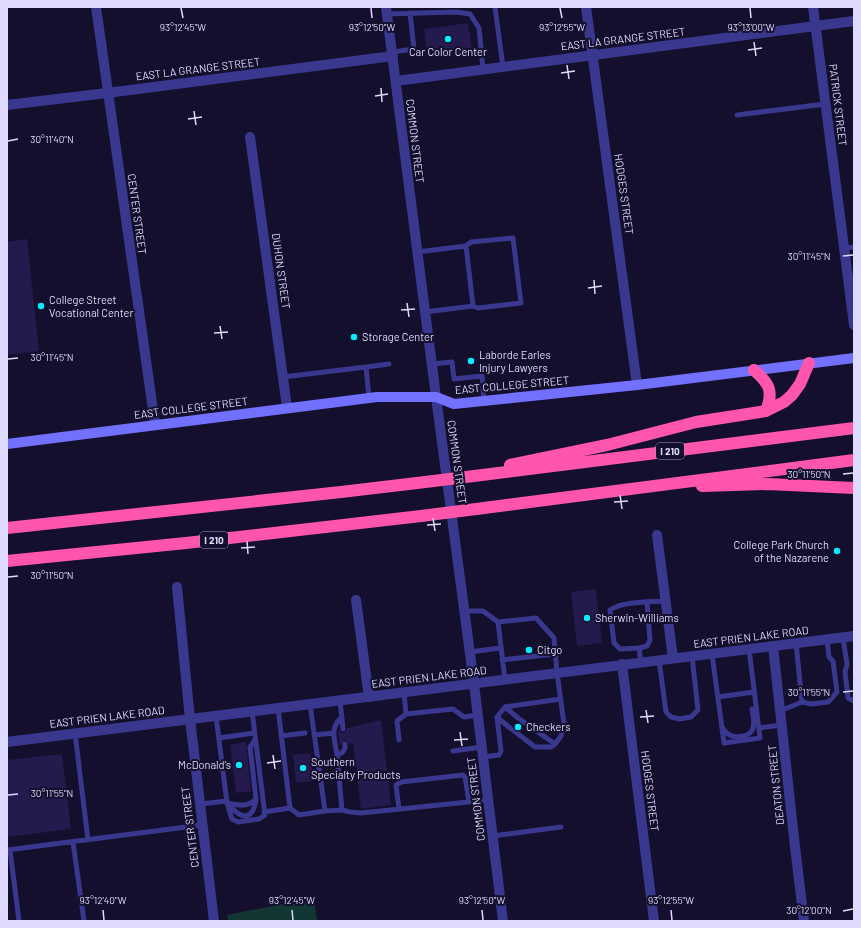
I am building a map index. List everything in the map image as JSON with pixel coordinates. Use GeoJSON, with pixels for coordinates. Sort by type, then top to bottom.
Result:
{"type":"FeatureCollection","features":[{"type":"Feature","properties":{"kind":"highway"},"geometry":{"type":"LineString","coordinates":[[483,475],[513,464],[608,445],[696,422],[766,411],[784,402],[792,395],[800,384],[809,363]]}},
{"type":"Feature","properties":{"kind":"highway"},"geometry":{"type":"LineString","coordinates":[[754,370],[764,379],[769,388],[770,400],[766,411]]}},
{"type":"Feature","properties":{"kind":"highway","name":"I 210"},"geometry":{"type":"LineString","coordinates":[[7,528],[333,493],[854,428]]}},
{"type":"Feature","properties":{"kind":"highway","name":"I 210"},"geometry":{"type":"LineString","coordinates":[[7,561],[194,542],[421,516],[854,460]]}},
{"type":"Feature","properties":{"kind":"highway"},"geometry":{"type":"LineString","coordinates":[[629,488],[767,484],[854,488]]}},
{"type":"Feature","properties":{"kind":"main road","name":"EAST COLLEGE STREET"},"geometry":{"type":"LineString","coordinates":[[7,444],[287,407],[369,398],[436,397],[454,404],[637,385],[854,358]]}},
{"type":"Feature","properties":{"kind":"street","name":"CENTER STREET"},"geometry":{"type":"LineString","coordinates":[[96,7],[155,424]]}},
{"type":"Feature","properties":{"kind":"street","name":"HODGES STREET"},"geometry":{"type":"LineString","coordinates":[[586,7],[637,385]]}},
{"type":"Feature","properties":{"kind":"street","name":"PATRICK STREET"},"geometry":{"type":"LineString","coordinates":[[813,7],[825,104],[849,248],[854,325]]}},
{"type":"Feature","properties":{"kind":"street","name":"COMMON STREET"},"geometry":{"type":"LineString","coordinates":[[387,10],[417,252],[465,611],[503,921]]}},
{"type":"Feature","properties":{"kind":"street","name":"EAST LA GRANGE STREET"},"geometry":{"type":"LineString","coordinates":[[396,81],[854,21]]}},
{"type":"Feature","properties":{"kind":"street","name":"EAST LA GRANGE STREET"},"geometry":{"type":"LineString","coordinates":[[7,104],[107,93],[392,54]]}},
{"type":"Feature","properties":{"kind":"street","name":"DUHON STREET"},"geometry":{"type":"LineString","coordinates":[[250,137],[287,407]]}},
{"type":"Feature","properties":{"kind":"street"},"geometry":{"type":"LineString","coordinates":[[657,535],[673,658]]}},
{"type":"Feature","properties":{"kind":"street","name":"CENTER STREET"},"geometry":{"type":"LineString","coordinates":[[176,587],[214,921]]}},
{"type":"Feature","properties":{"kind":"street"},"geometry":{"type":"LineString","coordinates":[[356,600],[369,697]]}},
{"type":"Feature","properties":{"kind":"street","name":"EAST PRIEN LAKE ROAD"},"geometry":{"type":"LineString","coordinates":[[7,742],[854,636]]}},
{"type":"Feature","properties":{"kind":"street","name":"DEATON STREET"},"geometry":{"type":"LineString","coordinates":[[773,646],[794,847],[804,921]]}},
{"type":"Feature","properties":{"kind":"street","name":"HODGES STREET"},"geometry":{"type":"LineString","coordinates":[[622,664],[654,921]]}},
{"type":"Feature","properties":{"kind":"lane"},"geometry":{"type":"LineString","coordinates":[[495,7],[503,67]]}},
{"type":"Feature","properties":{"kind":"lane"},"geometry":{"type":"LineString","coordinates":[[387,10],[410,13],[456,12],[470,14],[479,28],[483,69]]}},
{"type":"Feature","properties":{"kind":"lane"},"geometry":{"type":"LineString","coordinates":[[392,54],[414,49],[410,13]]}},
{"type":"Feature","properties":{"kind":"lane"},"geometry":{"type":"LineString","coordinates":[[737,116],[825,104]]}},
{"type":"Feature","properties":{"kind":"lane"},"geometry":{"type":"LineString","coordinates":[[417,252],[466,246],[471,242],[513,238],[521,303],[478,308],[473,306],[425,312]]}},
{"type":"Feature","properties":{"kind":"lane"},"geometry":{"type":"LineString","coordinates":[[466,246],[473,306]]}},
{"type":"Feature","properties":{"kind":"lane"},"geometry":{"type":"LineString","coordinates":[[432,364],[452,362],[454,379],[482,376],[484,401]]}},
{"type":"Feature","properties":{"kind":"lane"},"geometry":{"type":"LineString","coordinates":[[283,377],[389,364]]}},
{"type":"Feature","properties":{"kind":"lane"},"geometry":{"type":"LineString","coordinates":[[366,367],[369,398]]}},
{"type":"Feature","properties":{"kind":"lane"},"geometry":{"type":"LineString","coordinates":[[647,602],[650,640],[647,646],[620,649],[614,643],[610,610],[616,606],[647,602],[665,601]]}},
{"type":"Feature","properties":{"kind":"lane"},"geometry":{"type":"LineString","coordinates":[[465,611],[483,610],[498,622],[536,618],[554,638],[564,724],[561,736],[556,744],[551,747],[535,747],[497,717]]}},
{"type":"Feature","properties":{"kind":"lane"},"geometry":{"type":"LineString","coordinates":[[498,622],[504,680]]}},
{"type":"Feature","properties":{"kind":"lane"},"geometry":{"type":"LineString","coordinates":[[843,638],[847,664],[845,672],[848,698],[854,701]]}},
{"type":"Feature","properties":{"kind":"lane"},"geometry":{"type":"LineString","coordinates":[[780,711],[802,702],[811,704],[828,702],[837,692],[833,662],[829,657],[827,640]]}},
{"type":"Feature","properties":{"kind":"lane"},"geometry":{"type":"LineString","coordinates":[[796,643],[802,702]]}},
{"type":"Feature","properties":{"kind":"lane"},"geometry":{"type":"LineString","coordinates":[[470,652],[500,648]]}},
{"type":"Feature","properties":{"kind":"lane"},"geometry":{"type":"LineString","coordinates":[[639,648],[641,662]]}},
{"type":"Feature","properties":{"kind":"lane"},"geometry":{"type":"LineString","coordinates":[[712,654],[724,743],[760,738],[749,649]]}},
{"type":"Feature","properties":{"kind":"lane"},"geometry":{"type":"LineString","coordinates":[[502,660],[555,654]]}},
{"type":"Feature","properties":{"kind":"lane"},"geometry":{"type":"LineString","coordinates":[[659,660],[666,712],[671,717],[679,719],[691,717],[698,710],[692,656]]}},
{"type":"Feature","properties":{"kind":"lane"},"geometry":{"type":"LineString","coordinates":[[404,692],[406,714]]}},
{"type":"Feature","properties":{"kind":"lane"},"geometry":{"type":"LineString","coordinates":[[718,696],[754,693]]}},
{"type":"Feature","properties":{"kind":"lane"},"geometry":{"type":"LineString","coordinates":[[722,726],[727,734],[732,736],[747,735],[751,732],[753,728],[752,707],[754,693]]}},
{"type":"Feature","properties":{"kind":"lane"},"geometry":{"type":"LineString","coordinates":[[453,751],[482,752],[499,755],[501,751],[497,717],[505,707],[561,699]]}},
{"type":"Feature","properties":{"kind":"lane"},"geometry":{"type":"LineString","coordinates":[[340,700],[343,729]]}},
{"type":"Feature","properties":{"kind":"lane"},"geometry":{"type":"LineString","coordinates":[[310,704],[325,811]]}},
{"type":"Feature","properties":{"kind":"lane"},"geometry":{"type":"LineString","coordinates":[[505,707],[556,744]]}},
{"type":"Feature","properties":{"kind":"lane"},"geometry":{"type":"LineString","coordinates":[[278,708],[290,808]]}},
{"type":"Feature","properties":{"kind":"lane"},"geometry":{"type":"LineString","coordinates":[[399,740],[397,721],[406,714],[453,709],[464,717],[478,715]]}},
{"type":"Feature","properties":{"kind":"lane"},"geometry":{"type":"LineString","coordinates":[[216,716],[227,802],[232,819],[238,822],[260,819],[265,814],[252,711]]}},
{"type":"Feature","properties":{"kind":"lane"},"geometry":{"type":"LineString","coordinates":[[342,717],[335,723],[333,728],[342,810]]}},
{"type":"Feature","properties":{"kind":"lane"},"geometry":{"type":"LineString","coordinates":[[759,728],[781,726]]}},
{"type":"Feature","properties":{"kind":"lane"},"geometry":{"type":"LineString","coordinates":[[314,735],[334,732]]}},
{"type":"Feature","properties":{"kind":"lane"},"geometry":{"type":"LineString","coordinates":[[75,733],[88,840]]}},
{"type":"Feature","properties":{"kind":"lane"},"geometry":{"type":"LineString","coordinates":[[219,738],[254,733]]}},
{"type":"Feature","properties":{"kind":"lane"},"geometry":{"type":"LineString","coordinates":[[281,736],[305,733]]}},
{"type":"Feature","properties":{"kind":"lane"},"geometry":{"type":"LineString","coordinates":[[227,802],[236,813],[240,815],[245,816],[252,812],[254,808],[256,799],[250,747],[255,740]]}},
{"type":"Feature","properties":{"kind":"lane"},"geometry":{"type":"LineString","coordinates":[[337,755],[342,753],[346,748],[345,744]]}},
{"type":"Feature","properties":{"kind":"lane"},"geometry":{"type":"LineString","coordinates":[[399,809],[396,785],[401,782],[462,776],[465,777],[469,802]]}},
{"type":"Feature","properties":{"kind":"lane"},"geometry":{"type":"LineString","coordinates":[[200,804],[227,802],[244,806],[256,799]]}},
{"type":"Feature","properties":{"kind":"lane"},"geometry":{"type":"LineString","coordinates":[[264,812],[290,808],[299,814],[342,810],[361,813],[488,800]]}},
{"type":"Feature","properties":{"kind":"lane"},"geometry":{"type":"LineString","coordinates":[[19,921],[8,850],[202,825]]}},
{"type":"Feature","properties":{"kind":"lane"},"geometry":{"type":"LineString","coordinates":[[492,836],[561,827]]}},
{"type":"Feature","properties":{"kind":"lane"},"geometry":{"type":"LineString","coordinates":[[73,842],[84,921]]}},
{"type":"Feature","properties":{"kind":"green space"},"geometry":{"type":"Polygon","coordinates":[[[314,898],[317,921],[228,921],[227,915],[314,898]]]}},
{"type":"Feature","properties":{"kind":"building","name":"Car Color Center"},"geometry":{"type":"Polygon","coordinates":[[[468,23],[472,49],[427,55],[424,29],[468,23]]]}},
{"type":"Feature","properties":{"kind":"building"},"geometry":{"type":"Polygon","coordinates":[[[27,239],[39,351],[7,355],[7,242],[27,239]]]}},
{"type":"Feature","properties":{"kind":"building","name":"Sherwin-Williams"},"geometry":{"type":"Polygon","coordinates":[[[596,589],[602,643],[577,646],[571,592],[596,589]]]}},
{"type":"Feature","properties":{"kind":"building"},"geometry":{"type":"Polygon","coordinates":[[[381,720],[391,805],[361,809],[353,743],[349,744],[345,740],[340,746],[338,731],[339,730],[344,733],[347,728],[381,720]]]}},
{"type":"Feature","properties":{"kind":"building"},"geometry":{"type":"Polygon","coordinates":[[[246,742],[251,791],[236,793],[230,745],[246,742]]]}},
{"type":"Feature","properties":{"kind":"building","name":"Southern Specialty Products"},"geometry":{"type":"Polygon","coordinates":[[[311,753],[313,781],[296,783],[293,755],[311,753]]]}},
{"type":"Feature","properties":{"kind":"building"},"geometry":{"type":"Polygon","coordinates":[[[62,754],[71,829],[7,837],[7,760],[62,754]]]}},
{"type":"Feature","properties":{"kind":"place","name":"Car Color Center"},"geometry":{"type":"Point","coordinates":[448,39]}},
{"type":"Feature","properties":{"kind":"place","name":"College Street Vocational Center"},"geometry":{"type":"Point","coordinates":[41,306]}},
{"type":"Feature","properties":{"kind":"place","name":"Storage Center"},"geometry":{"type":"Point","coordinates":[354,337]}},
{"type":"Feature","properties":{"kind":"place","name":"Laborde Earles Injury Lawyers"},"geometry":{"type":"Point","coordinates":[471,361]}},
{"type":"Feature","properties":{"kind":"place","name":"College Park Church of the Nazarene"},"geometry":{"type":"Point","coordinates":[837,551]}},
{"type":"Feature","properties":{"kind":"place","name":"Sherwin-Williams"},"geometry":{"type":"Point","coordinates":[587,618]}},
{"type":"Feature","properties":{"kind":"place","name":"Citgo"},"geometry":{"type":"Point","coordinates":[529,650]}},
{"type":"Feature","properties":{"kind":"place","name":"Checkers"},"geometry":{"type":"Point","coordinates":[518,727]}},
{"type":"Feature","properties":{"kind":"place","name":"McDonald's"},"geometry":{"type":"Point","coordinates":[239,765]}},
{"type":"Feature","properties":{"kind":"place","name":"Southern Specialty Products"},"geometry":{"type":"Point","coordinates":[303,768]}}]}
